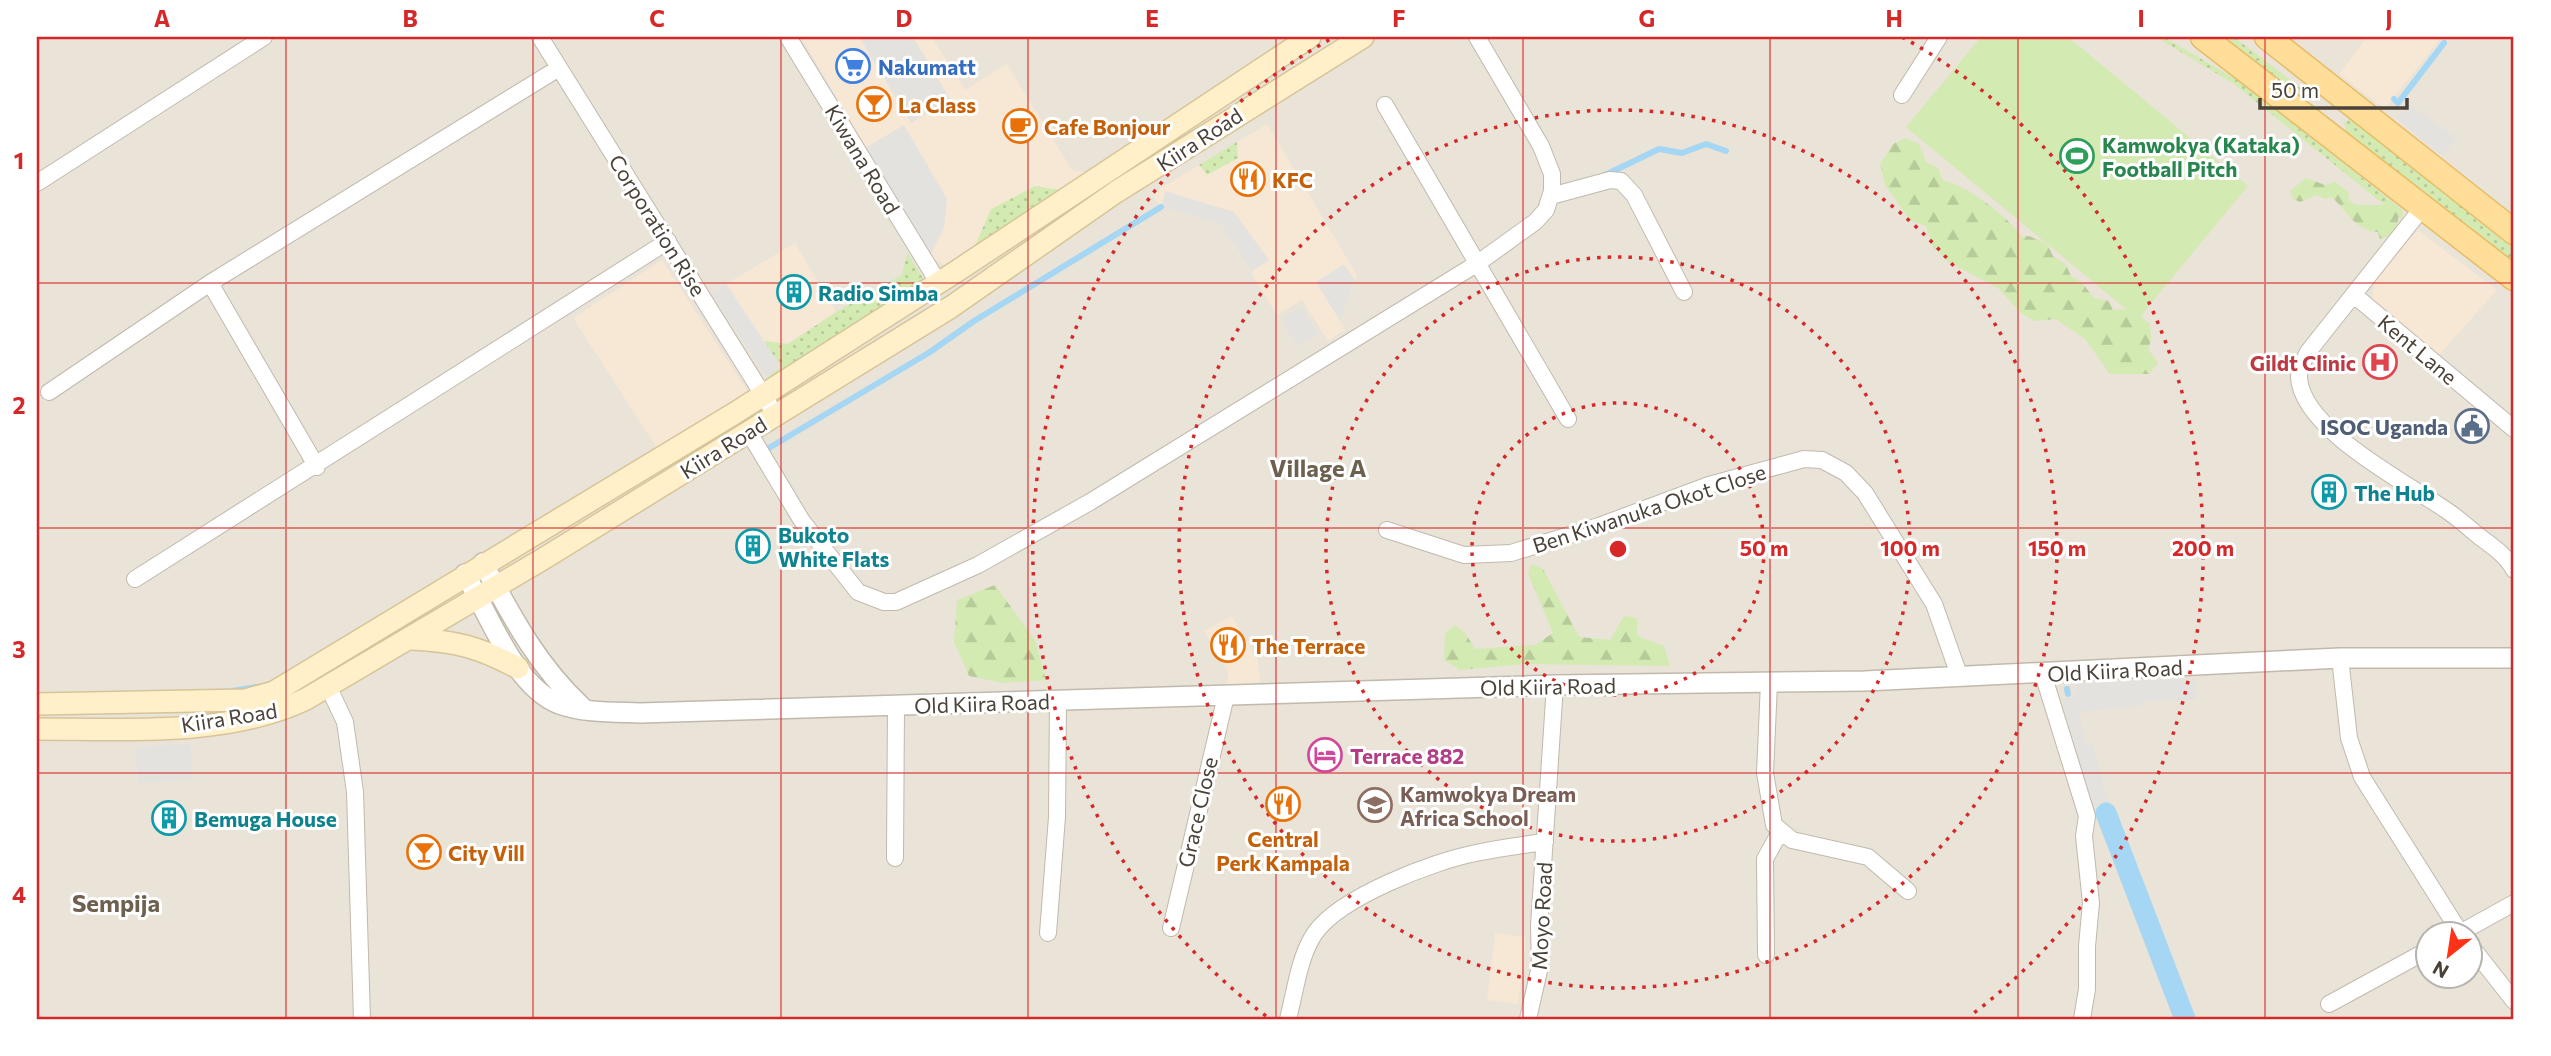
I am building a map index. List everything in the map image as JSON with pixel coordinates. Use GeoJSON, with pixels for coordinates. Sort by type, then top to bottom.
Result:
{"type":"FeatureCollection","features":[{"type":"Feature","properties":{"kind":"main road","name":"Kiira Road"},"geometry":{"type":"LineString","coordinates":[[37,704],[245,700],[274,692],[763,395],[1311,37]]}},
{"type":"Feature","properties":{"kind":"main road","name":"Kiira Road"},"geometry":{"type":"LineString","coordinates":[[37,729],[148,729],[248,719],[281,711],[412,639],[951,307],[1116,192],[1363,37]]}},
{"type":"Feature","properties":{"kind":"main road"},"geometry":{"type":"LineString","coordinates":[[2267,37],[2514,232]]}},
{"type":"Feature","properties":{"kind":"main road"},"geometry":{"type":"LineString","coordinates":[[2211,43],[2514,278]]}},
{"type":"Feature","properties":{"kind":"main road"},"geometry":{"type":"LineString","coordinates":[[2300,113],[2324,82]]}},
{"type":"Feature","properties":{"kind":"main road"},"geometry":{"type":"LineString","coordinates":[[2323,131],[2347,101]]}},
{"type":"Feature","properties":{"kind":"main road"},"geometry":{"type":"LineString","coordinates":[[412,639],[460,642],[484,650],[518,668]]}},
{"type":"Feature","properties":{"kind":"street"},"geometry":{"type":"LineString","coordinates":[[37,183],[264,37]]}},
{"type":"Feature","properties":{"kind":"street","name":"Corporation Rise"},"geometry":{"type":"LineString","coordinates":[[540,37],[775,414]]}},
{"type":"Feature","properties":{"kind":"street","name":"Kiwana Road"},"geometry":{"type":"LineString","coordinates":[[788,37],[938,282]]}},
{"type":"Feature","properties":{"kind":"street"},"geometry":{"type":"LineString","coordinates":[[748,431],[803,521],[858,592],[884,602],[897,602],[978,565],[1090,502],[1478,263],[1535,222],[1546,210],[1551,196],[1552,174],[1541,146],[1477,37]]}},
{"type":"Feature","properties":{"kind":"street"},"geometry":{"type":"LineString","coordinates":[[1902,95],[1939,37]]}},
{"type":"Feature","properties":{"kind":"street"},"geometry":{"type":"LineString","coordinates":[[49,393],[210,283],[559,68]]}},
{"type":"Feature","properties":{"kind":"street"},"geometry":{"type":"LineString","coordinates":[[1385,105],[1568,419]]}},
{"type":"Feature","properties":{"kind":"street"},"geometry":{"type":"LineString","coordinates":[[1551,196],[1610,180],[1621,181],[1634,195],[1684,292]]}},
{"type":"Feature","properties":{"kind":"street"},"geometry":{"type":"LineString","coordinates":[[2423,207],[2308,352],[2299,373],[2304,394],[2323,423],[2353,448],[2448,511],[2504,556],[2514,570]]}},
{"type":"Feature","properties":{"kind":"street"},"geometry":{"type":"LineString","coordinates":[[135,579],[317,467],[668,241]]}},
{"type":"Feature","properties":{"kind":"street"},"geometry":{"type":"LineString","coordinates":[[210,283],[317,467]]}},
{"type":"Feature","properties":{"kind":"street","name":"Kent Lane"},"geometry":{"type":"LineString","coordinates":[[2354,295],[2514,429]]}},
{"type":"Feature","properties":{"kind":"street","name":"Ben Kiwanuka Okot Close"},"geometry":{"type":"LineString","coordinates":[[1387,530],[1464,555],[1511,553],[1599,526],[1709,485],[1804,459],[1822,460],[1846,473],[1865,494],[1934,604],[1959,675]]}},
{"type":"Feature","properties":{"kind":"street","name":"Old Kiira Road"},"geometry":{"type":"LineString","coordinates":[[474,569],[487,592],[518,668],[548,698],[583,708],[640,713],[1555,685],[1769,683],[2043,674],[2340,658],[2514,658]]}},
{"type":"Feature","properties":{"kind":"street","name":"Old Kiira Road"},"geometry":{"type":"LineString","coordinates":[[487,592],[553,680],[583,708]]}},
{"type":"Feature","properties":{"kind":"street"},"geometry":{"type":"LineString","coordinates":[[2340,658],[2349,738],[2362,777],[2453,920]]}},
{"type":"Feature","properties":{"kind":"street"},"geometry":{"type":"LineString","coordinates":[[2043,674],[2087,816],[2084,836],[2091,903],[2087,989],[2082,1019]]}},
{"type":"Feature","properties":{"kind":"street"},"geometry":{"type":"LineString","coordinates":[[1769,683],[1765,773],[1774,825],[1780,832],[1811,846],[1868,857],[1908,891]]}},
{"type":"Feature","properties":{"kind":"street","name":"Moyo Road"},"geometry":{"type":"LineString","coordinates":[[1528,1019],[1540,966],[1539,926],[1555,685]]}},
{"type":"Feature","properties":{"kind":"street"},"geometry":{"type":"LineString","coordinates":[[328,686],[345,722],[355,792],[362,1019]]}},
{"type":"Feature","properties":{"kind":"street","name":"Grace Close"},"geometry":{"type":"LineString","coordinates":[[1171,929],[1226,696]]}},
{"type":"Feature","properties":{"kind":"street"},"geometry":{"type":"LineString","coordinates":[[1048,933],[1057,817],[1058,700]]}},
{"type":"Feature","properties":{"kind":"street"},"geometry":{"type":"LineString","coordinates":[[895,858],[896,706]]}},
{"type":"Feature","properties":{"kind":"street"},"geometry":{"type":"LineString","coordinates":[[1766,955],[1765,859],[1780,832]]}},
{"type":"Feature","properties":{"kind":"street"},"geometry":{"type":"LineString","coordinates":[[1288,1019],[1314,934],[1336,913],[1386,886],[1433,866],[1474,853],[1545,842]]}},
{"type":"Feature","properties":{"kind":"street"},"geometry":{"type":"LineString","coordinates":[[2484,922],[2514,903]]}},
{"type":"Feature","properties":{"kind":"street"},"geometry":{"type":"LineString","coordinates":[[2329,1004],[2414,958]]}},
{"type":"Feature","properties":{"kind":"street"},"geometry":{"type":"LineString","coordinates":[[2484,963],[2514,1001]]}},
{"type":"Feature","properties":{"kind":"shaded area"},"geometry":{"type":"Polygon","coordinates":[[[37,37],[2514,37],[2514,1019],[37,1019],[37,37]]]}},
{"type":"Feature","properties":{"kind":"shaded area"},"geometry":{"type":"Polygon","coordinates":[[[801,37],[932,37],[965,90],[1007,64],[1072,170],[1109,176],[964,277],[930,256],[801,37]]]}},
{"type":"Feature","properties":{"kind":"shaded area"},"geometry":{"type":"Polygon","coordinates":[[[859,37],[913,37],[950,99],[911,123],[859,37]]]}},
{"type":"Feature","properties":{"kind":"shaded area"},"geometry":{"type":"Polygon","coordinates":[[[2367,37],[2440,39],[2385,109],[2339,74],[2367,37]]]}},
{"type":"Feature","properties":{"kind":"shaded area"},"geometry":{"type":"Polygon","coordinates":[[[2409,104],[2456,138],[2443,156],[2398,119],[2409,104]]]}},
{"type":"Feature","properties":{"kind":"shaded area"},"geometry":{"type":"Polygon","coordinates":[[[1267,124],[1357,275],[1340,321],[1345,330],[1328,341],[1302,300],[1277,315],[1220,223],[1161,207],[1151,194],[1267,124]]]}},
{"type":"Feature","properties":{"kind":"shaded area"},"geometry":{"type":"Polygon","coordinates":[[[904,125],[947,199],[944,228],[930,256],[865,148],[904,125]]]}},
{"type":"Feature","properties":{"kind":"shaded area"},"geometry":{"type":"Polygon","coordinates":[[[1165,191],[1234,212],[1269,260],[1251,272],[1220,223],[1161,207],[1165,191]]]}},
{"type":"Feature","properties":{"kind":"shaded area"},"geometry":{"type":"Polygon","coordinates":[[[2418,230],[2497,290],[2437,357],[2372,298],[2376,278],[2418,230]]]}},
{"type":"Feature","properties":{"kind":"shaded area"},"geometry":{"type":"Polygon","coordinates":[[[795,243],[836,312],[788,344],[764,341],[726,284],[795,243]]]}},
{"type":"Feature","properties":{"kind":"shaded area"},"geometry":{"type":"Polygon","coordinates":[[[662,260],[754,401],[664,459],[573,318],[662,260]]]}},
{"type":"Feature","properties":{"kind":"shaded area"},"geometry":{"type":"Polygon","coordinates":[[[1344,264],[1355,280],[1340,321],[1316,282],[1344,264]]]}},
{"type":"Feature","properties":{"kind":"shaded area"},"geometry":{"type":"Polygon","coordinates":[[[726,284],[781,367],[767,377],[711,293],[726,284]]]}},
{"type":"Feature","properties":{"kind":"shaded area"},"geometry":{"type":"Polygon","coordinates":[[[1301,307],[1318,334],[1298,346],[1281,319],[1301,307]]]}},
{"type":"Feature","properties":{"kind":"shaded area"},"geometry":{"type":"Polygon","coordinates":[[[1232,616],[1258,660],[1260,682],[1227,685],[1228,671],[1204,631],[1232,616]]]}},
{"type":"Feature","properties":{"kind":"shaded area"},"geometry":{"type":"Polygon","coordinates":[[[2196,679],[2195,700],[2145,701],[2142,705],[2079,712],[2085,744],[2092,743],[2110,806],[2093,814],[2062,700],[2077,696],[2075,682],[2196,679]]]}},
{"type":"Feature","properties":{"kind":"shaded area"},"geometry":{"type":"Polygon","coordinates":[[[190,744],[193,780],[138,783],[136,747],[190,744]]]}},
{"type":"Feature","properties":{"kind":"shaded area"},"geometry":{"type":"Polygon","coordinates":[[[1495,933],[1526,937],[1518,1004],[1487,1000],[1495,933]]]}},
{"type":"Feature","properties":{"kind":"green space","name":"Kamwokya (Kataka) Football Pitch"},"geometry":{"type":"Polygon","coordinates":[[[1981,37],[2068,37],[2248,186],[2138,319],[1906,127],[1981,37]]]}},
{"type":"Feature","properties":{"kind":"green space"},"geometry":{"type":"Polygon","coordinates":[[[2156,37],[2164,37],[2237,80],[2394,203],[2403,211],[2402,219],[2234,84],[2156,37]]]}},
{"type":"Feature","properties":{"kind":"green space"},"geometry":{"type":"Polygon","coordinates":[[[2222,37],[2234,37],[2302,89],[2302,92],[2296,92],[2222,37]]]}},
{"type":"Feature","properties":{"kind":"green space"},"geometry":{"type":"Polygon","coordinates":[[[2350,118],[2514,246],[2514,267],[2346,131],[2344,122],[2350,118]]]}},
{"type":"Feature","properties":{"kind":"green space"},"geometry":{"type":"Polygon","coordinates":[[[1905,138],[1919,144],[1926,162],[1938,168],[1943,181],[1962,188],[1986,203],[2022,237],[2029,236],[2047,244],[2053,256],[2066,265],[2071,276],[2083,284],[2094,298],[2109,301],[2113,310],[2132,309],[2150,324],[2151,340],[2148,349],[2158,363],[2149,374],[2110,374],[2085,339],[2056,319],[2035,321],[2021,313],[1998,288],[1948,262],[1932,246],[1926,226],[1910,220],[1885,185],[1880,164],[1893,144],[1905,138]]]}},
{"type":"Feature","properties":{"kind":"green space"},"geometry":{"type":"Polygon","coordinates":[[[1237,142],[1238,158],[1207,175],[1199,165],[1237,142]]]}},
{"type":"Feature","properties":{"kind":"green space"},"geometry":{"type":"Polygon","coordinates":[[[2306,178],[2325,185],[2335,182],[2349,193],[2348,200],[2357,205],[2393,205],[2400,211],[2395,234],[2380,239],[2378,232],[2356,223],[2331,197],[2325,199],[2317,195],[2300,202],[2293,199],[2290,191],[2306,178]]]}},
{"type":"Feature","properties":{"kind":"green space"},"geometry":{"type":"Polygon","coordinates":[[[1035,186],[1060,190],[974,248],[991,209],[1035,186]]]}},
{"type":"Feature","properties":{"kind":"green space"},"geometry":{"type":"Polygon","coordinates":[[[907,253],[928,286],[775,384],[767,377],[781,367],[764,341],[788,344],[836,312],[902,275],[907,253]]]}},
{"type":"Feature","properties":{"kind":"green space"},"geometry":{"type":"Polygon","coordinates":[[[1532,564],[1543,569],[1579,637],[1610,640],[1624,616],[1637,618],[1637,636],[1664,646],[1670,666],[1525,664],[1460,670],[1444,660],[1445,634],[1455,625],[1466,634],[1475,649],[1535,645],[1553,633],[1528,573],[1532,564]]]}},
{"type":"Feature","properties":{"kind":"green space"},"geometry":{"type":"Polygon","coordinates":[[[995,585],[1035,640],[1046,680],[1004,683],[969,676],[954,642],[957,600],[995,585]]]}},
{"type":"Feature","properties":{"kind":"waterway"},"geometry":{"type":"LineString","coordinates":[[2394,99],[2398,103],[2444,43]]}},
{"type":"Feature","properties":{"kind":"waterway"},"geometry":{"type":"LineString","coordinates":[[1603,176],[1659,149],[1682,153],[1706,144],[1726,151]]}},
{"type":"Feature","properties":{"kind":"waterway"},"geometry":{"type":"LineString","coordinates":[[769,448],[930,352],[974,321],[1161,207]]}},
{"type":"Feature","properties":{"kind":"waterway"},"geometry":{"type":"LineString","coordinates":[[232,691],[256,687]]}},
{"type":"Feature","properties":{"kind":"waterway"},"geometry":{"type":"LineString","coordinates":[[2067,689],[2068,694]]}},
{"type":"Feature","properties":{"kind":"waterway"},"geometry":{"type":"LineString","coordinates":[[2106,813],[2185,1019]]}},
{"type":"Feature","properties":{"kind":"place","name":"Nakumatt"},"geometry":{"type":"Point","coordinates":[853,66]}},
{"type":"Feature","properties":{"kind":"place","name":"La Class"},"geometry":{"type":"Point","coordinates":[874,104]}},
{"type":"Feature","properties":{"kind":"place","name":"Cafe Bonjour"},"geometry":{"type":"Point","coordinates":[1020,126]}},
{"type":"Feature","properties":{"kind":"place","name":"Kamwokya (Kataka) Football Pitch"},"geometry":{"type":"Point","coordinates":[2077,156]}},
{"type":"Feature","properties":{"kind":"place","name":"KFC"},"geometry":{"type":"Point","coordinates":[1248,179]}},
{"type":"Feature","properties":{"kind":"place","name":"Radio Simba"},"geometry":{"type":"Point","coordinates":[794,292]}},
{"type":"Feature","properties":{"kind":"place","name":"Gildt Clinic"},"geometry":{"type":"Point","coordinates":[2380,362]}},
{"type":"Feature","properties":{"kind":"place","name":"ISOC Uganda"},"geometry":{"type":"Point","coordinates":[2472,426]}},
{"type":"Feature","properties":{"kind":"place","name":"The Hub"},"geometry":{"type":"Point","coordinates":[2329,492]}},
{"type":"Feature","properties":{"kind":"place","name":"Bukoto White Flats"},"geometry":{"type":"Point","coordinates":[753,546]}},
{"type":"Feature","properties":{"kind":"place","name":"The Terrace"},"geometry":{"type":"Point","coordinates":[1228,645]}},
{"type":"Feature","properties":{"kind":"place","name":"Terrace 882"},"geometry":{"type":"Point","coordinates":[1325,755]}},
{"type":"Feature","properties":{"kind":"place","name":"Central Perk Kampala"},"geometry":{"type":"Point","coordinates":[1283,804]}},
{"type":"Feature","properties":{"kind":"place","name":"Kamwokya Dream Africa School"},"geometry":{"type":"Point","coordinates":[1375,805]}},
{"type":"Feature","properties":{"kind":"place","name":"Bemuga House"},"geometry":{"type":"Point","coordinates":[169,818]}},
{"type":"Feature","properties":{"kind":"place","name":"City Vill"},"geometry":{"type":"Point","coordinates":[424,852]}},
{"type":"Feature","properties":{"kind":"district","name":"Village A"},"geometry":{"type":"Point","coordinates":[1318,467]}},
{"type":"Feature","properties":{"kind":"district","name":"Sempija"},"geometry":{"type":"Point","coordinates":[116,902]}}]}
